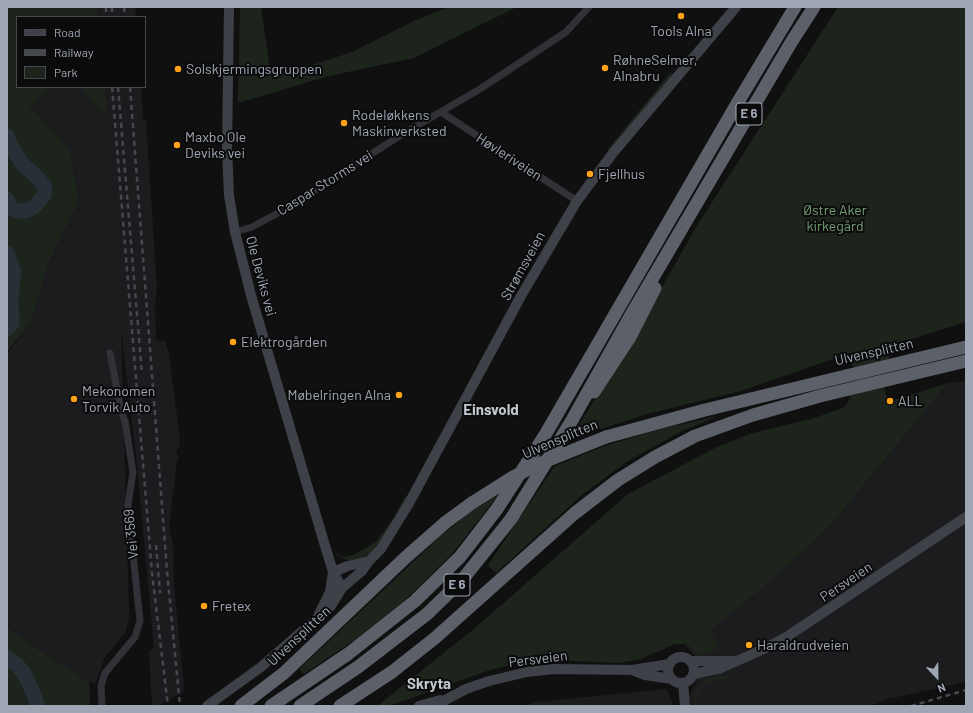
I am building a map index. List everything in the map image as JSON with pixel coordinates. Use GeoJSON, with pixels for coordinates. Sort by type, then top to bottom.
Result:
{"type":"FeatureCollection","features":[{"type":"Feature","properties":{"kind":"highway","name":"E 6"},"geometry":{"type":"LineString","coordinates":[[271,706],[377,632],[415,601],[460,557],[497,509],[521,473],[795,7]]}},
{"type":"Feature","properties":{"kind":"highway","name":"E 6"},"geometry":{"type":"LineString","coordinates":[[300,706],[387,646],[426,614],[462,580],[511,519],[571,422],[596,375],[685,223],[792,41],[814,7]]}},
{"type":"Feature","properties":{"kind":"highway"},"geometry":{"type":"LineString","coordinates":[[949,351],[966,342]]}},
{"type":"Feature","properties":{"kind":"highway","name":"Ulvensplitten"},"geometry":{"type":"LineString","coordinates":[[241,706],[289,669],[405,558],[472,503],[513,477],[541,462],[606,437],[705,410],[966,347]]}},
{"type":"Feature","properties":{"kind":"highway","name":"E 6"},"geometry":{"type":"LineString","coordinates":[[340,706],[392,672],[434,638],[553,532],[618,480],[655,457],[696,436],[738,420],[784,406],[966,361]]}},
{"type":"Feature","properties":{"kind":"highway","name":"E 6"},"geometry":{"type":"LineString","coordinates":[[911,374],[966,369]]}},
{"type":"Feature","properties":{"kind":"street","name":"Ole Deviks vei"},"geometry":{"type":"LineString","coordinates":[[228,7],[226,149],[229,195],[235,232],[252,299],[333,572],[342,588]]}},
{"type":"Feature","properties":{"kind":"street","name":"Caspar Storms vei"},"geometry":{"type":"LineString","coordinates":[[235,232],[252,227],[291,206],[350,167],[441,112],[566,32],[589,7]]}},
{"type":"Feature","properties":{"kind":"street","name":"Strømsveien"},"geometry":{"type":"LineString","coordinates":[[207,706],[261,667],[331,606],[342,588],[362,571],[369,561],[381,549],[401,518],[521,296],[577,201],[613,153],[736,7]]}},
{"type":"Feature","properties":{"kind":"street","name":"Høvleriveien"},"geometry":{"type":"LineString","coordinates":[[441,112],[577,201]]}},
{"type":"Feature","properties":{"kind":"street","name":"Vei 3569"},"geometry":{"type":"LineString","coordinates":[[102,706],[101,686],[105,674],[135,637],[140,621],[128,505],[133,472],[125,421],[121,411],[110,353]]}},
{"type":"Feature","properties":{"kind":"street","name":"Persveien"},"geometry":{"type":"LineString","coordinates":[[694,674],[722,668],[766,648],[803,627],[966,517]]}},
{"type":"Feature","properties":{"kind":"street"},"geometry":{"type":"LineString","coordinates":[[318,616],[330,592],[333,572],[348,566],[369,561]]}},
{"type":"Feature","properties":{"kind":"street"},"geometry":{"type":"LineString","coordinates":[[681,657],[690,661],[694,667],[694,674],[690,680],[683,683],[672,679],[668,672],[670,664],[674,659],[681,657]]}},
{"type":"Feature","properties":{"kind":"street","name":"Persveien"},"geometry":{"type":"LineString","coordinates":[[690,661],[736,661]]}},
{"type":"Feature","properties":{"kind":"street","name":"Persveien"},"geometry":{"type":"LineString","coordinates":[[419,706],[450,697],[489,681],[534,672],[554,669],[632,670],[670,664]]}},
{"type":"Feature","properties":{"kind":"street","name":"Persveien"},"geometry":{"type":"LineString","coordinates":[[632,670],[644,675],[672,679]]}},
{"type":"Feature","properties":{"kind":"street"},"geometry":{"type":"LineString","coordinates":[[683,683],[685,706]]}},
{"type":"Feature","properties":{"kind":"street","name":"Persveien"},"geometry":{"type":"LineString","coordinates":[[434,706],[450,697]]}},
{"type":"Feature","properties":{"kind":"shaded area"},"geometry":{"type":"Polygon","coordinates":[[[97,7],[135,7],[136,16],[98,16],[97,7]]]}},
{"type":"Feature","properties":{"kind":"shaded area"},"geometry":{"type":"Polygon","coordinates":[[[48,88],[81,88],[107,119],[105,88],[141,88],[143,119],[146,121],[157,288],[155,304],[156,340],[165,341],[169,354],[180,440],[179,448],[176,450],[179,460],[177,461],[169,527],[173,545],[174,585],[184,689],[182,693],[157,706],[152,706],[149,651],[154,648],[136,455],[121,329],[129,607],[129,620],[125,633],[105,657],[96,683],[89,682],[39,650],[7,627],[7,354],[31,323],[47,266],[79,201],[69,149],[30,107],[48,88]]]}},
{"type":"Feature","properties":{"kind":"shaded area"},"geometry":{"type":"Polygon","coordinates":[[[966,381],[966,682],[888,699],[871,706],[692,706],[688,698],[704,666],[679,638],[830,526],[948,383],[966,381]]]}},
{"type":"Feature","properties":{"kind":"shaded area"},"geometry":{"type":"Polygon","coordinates":[[[667,689],[674,706],[526,706],[536,702],[667,689]]]}},
{"type":"Feature","properties":{"kind":"green space"},"geometry":{"type":"Polygon","coordinates":[[[7,7],[97,7],[98,16],[16,16],[16,88],[48,88],[30,107],[69,149],[79,201],[47,266],[31,323],[7,352],[7,7]]]}},
{"type":"Feature","properties":{"kind":"green space"},"geometry":{"type":"Polygon","coordinates":[[[240,7],[261,7],[270,69],[297,70],[352,52],[416,20],[449,7],[517,7],[414,58],[329,76],[238,103],[240,7]]]}},
{"type":"Feature","properties":{"kind":"green space","name":"Østre Aker kirkegård"},"geometry":{"type":"Polygon","coordinates":[[[838,7],[966,7],[966,322],[899,343],[889,357],[883,381],[888,402],[948,383],[830,526],[763,587],[710,630],[719,648],[700,656],[688,644],[675,644],[641,659],[619,663],[551,660],[523,662],[490,670],[389,706],[377,706],[475,628],[628,494],[713,449],[749,434],[811,419],[843,408],[847,404],[853,390],[855,377],[850,353],[741,391],[647,414],[570,439],[635,335],[696,227],[838,7]]]}},
{"type":"Feature","properties":{"kind":"green space"},"geometry":{"type":"Polygon","coordinates":[[[670,73],[673,74],[610,150],[608,149],[670,73]]]}},
{"type":"Feature","properties":{"kind":"green space"},"geometry":{"type":"Polygon","coordinates":[[[81,88],[105,88],[107,119],[81,88]]]}},
{"type":"Feature","properties":{"kind":"green space"},"geometry":{"type":"Polygon","coordinates":[[[718,416],[680,432],[628,461],[583,494],[496,573],[488,565],[555,466],[605,446],[660,429],[718,416]]]}},
{"type":"Feature","properties":{"kind":"green space"},"geometry":{"type":"Polygon","coordinates":[[[499,494],[452,554],[403,602],[356,639],[304,674],[299,669],[442,535],[468,514],[499,494]]]}},
{"type":"Feature","properties":{"kind":"green space"},"geometry":{"type":"Polygon","coordinates":[[[405,497],[408,497],[378,546],[373,551],[364,557],[350,561],[336,555],[335,553],[344,557],[353,555],[376,542],[394,517],[405,497]]]}},
{"type":"Feature","properties":{"kind":"green space"},"geometry":{"type":"Polygon","coordinates":[[[7,627],[39,650],[89,682],[90,706],[7,706],[7,627]]]}},
{"type":"Feature","properties":{"kind":"green space"},"geometry":{"type":"Polygon","coordinates":[[[731,675],[732,678],[706,683],[698,692],[696,706],[693,706],[696,691],[706,678],[731,675]]]}},
{"type":"Feature","properties":{"kind":"waterway"},"geometry":{"type":"LineString","coordinates":[[7,136],[10,144],[23,165],[37,177],[45,187],[44,195],[34,207],[26,211],[17,211],[10,207],[7,199]]}},
{"type":"Feature","properties":{"kind":"waterway"},"geometry":{"type":"LineString","coordinates":[[7,253],[14,272],[11,296],[12,323],[7,329]]}},
{"type":"Feature","properties":{"kind":"waterway"},"geometry":{"type":"LineString","coordinates":[[7,658],[17,665],[24,673],[35,697],[37,706]]}},
{"type":"Feature","properties":{"kind":"railway"},"geometry":{"type":"LineString","coordinates":[[106,7],[106,16]]}},
{"type":"Feature","properties":{"kind":"railway"},"geometry":{"type":"LineString","coordinates":[[112,7],[112,16]]}},
{"type":"Feature","properties":{"kind":"railway"},"geometry":{"type":"LineString","coordinates":[[124,7],[125,16]]}},
{"type":"Feature","properties":{"kind":"railway"},"geometry":{"type":"LineString","coordinates":[[112,88],[152,573],[168,706]]}},
{"type":"Feature","properties":{"kind":"railway"},"geometry":{"type":"LineString","coordinates":[[118,88],[142,374]]}},
{"type":"Feature","properties":{"kind":"railway"},"geometry":{"type":"LineString","coordinates":[[130,88],[167,571],[180,706]]}},
{"type":"Feature","properties":{"kind":"railway"},"geometry":{"type":"LineString","coordinates":[[156,545],[160,593]]}},
{"type":"Feature","properties":{"kind":"railway"},"geometry":{"type":"LineString","coordinates":[[911,706],[966,690]]}},
{"type":"Feature","properties":{"kind":"place","name":"Tools Alna"},"geometry":{"type":"Point","coordinates":[681,16]}},
{"type":"Feature","properties":{"kind":"place","name":"RøhneSelmer, Alnabru"},"geometry":{"type":"Point","coordinates":[605,68]}},
{"type":"Feature","properties":{"kind":"place","name":"Solskjermingsgruppen"},"geometry":{"type":"Point","coordinates":[178,69]}},
{"type":"Feature","properties":{"kind":"place","name":"Rodeløkkens Maskinverksted"},"geometry":{"type":"Point","coordinates":[344,123]}},
{"type":"Feature","properties":{"kind":"place","name":"Maxbo Ole Deviks vei"},"geometry":{"type":"Point","coordinates":[177,145]}},
{"type":"Feature","properties":{"kind":"place","name":"Fjellhus"},"geometry":{"type":"Point","coordinates":[590,174]}},
{"type":"Feature","properties":{"kind":"place","name":"Elektrogården"},"geometry":{"type":"Point","coordinates":[233,342]}},
{"type":"Feature","properties":{"kind":"place","name":"Møbelringen Alna"},"geometry":{"type":"Point","coordinates":[399,395]}},
{"type":"Feature","properties":{"kind":"place","name":"Mekonomen Torvik Auto"},"geometry":{"type":"Point","coordinates":[74,399]}},
{"type":"Feature","properties":{"kind":"place","name":"ALL"},"geometry":{"type":"Point","coordinates":[890,401]}},
{"type":"Feature","properties":{"kind":"place","name":"Fretex"},"geometry":{"type":"Point","coordinates":[204,606]}},
{"type":"Feature","properties":{"kind":"place","name":"Haraldrudveien"},"geometry":{"type":"Point","coordinates":[749,645]}},
{"type":"Feature","properties":{"kind":"district","name":"Einsvold"},"geometry":{"type":"Point","coordinates":[491,410]}},
{"type":"Feature","properties":{"kind":"district","name":"Skryta"},"geometry":{"type":"Point","coordinates":[429,684]}}]}
